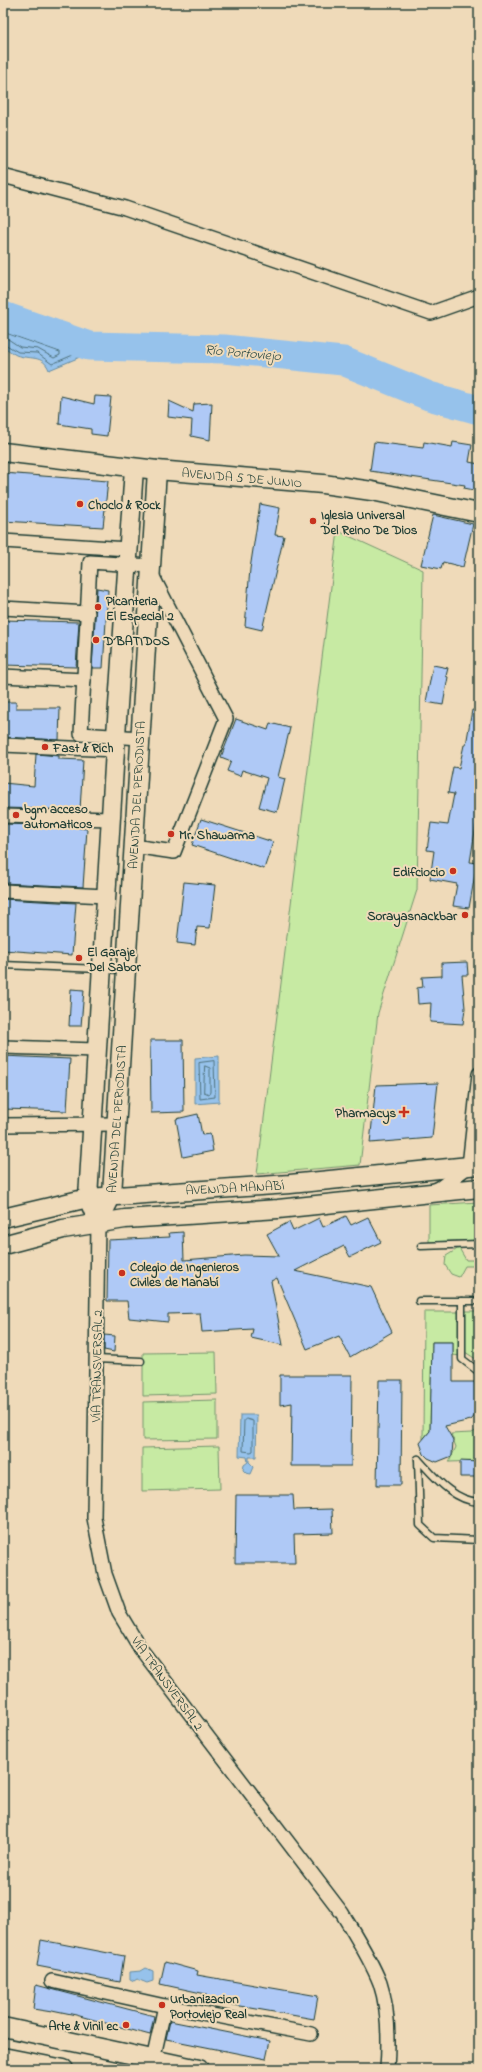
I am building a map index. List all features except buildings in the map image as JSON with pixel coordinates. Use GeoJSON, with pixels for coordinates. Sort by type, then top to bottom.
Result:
{"type":"FeatureCollection","features":[{"type":"Feature","properties":{"kind":"street"},"geometry":{"type":"LineString","coordinates":[[3,176],[125,208],[431,313],[479,296]]}},
{"type":"Feature","properties":{"kind":"street","name":"AVENIDA 5 DE JUNIO"},"geometry":{"type":"LineString","coordinates":[[3,452],[134,468],[323,484],[372,491],[479,513]]}},
{"type":"Feature","properties":{"kind":"street","name":"AVENIDA DEL PERIODISTA"},"geometry":{"type":"LineString","coordinates":[[98,1223],[88,1198],[96,1050],[134,468]]}},
{"type":"Feature","properties":{"kind":"street","name":"AVENIDA DEL PERIODISTA"},"geometry":{"type":"LineString","coordinates":[[98,1223],[112,1195],[157,470]]}},
{"type":"Feature","properties":{"kind":"street"},"geometry":{"type":"LineString","coordinates":[[3,541],[128,557],[150,569],[226,719],[174,852],[133,846]]}},
{"type":"Feature","properties":{"kind":"street"},"geometry":{"type":"LineString","coordinates":[[116,743],[80,734],[90,562],[128,557]]}},
{"type":"Feature","properties":{"kind":"street"},"geometry":{"type":"LineString","coordinates":[[3,608],[88,613]]}},
{"type":"Feature","properties":{"kind":"street"},"geometry":{"type":"LineString","coordinates":[[3,676],[84,680]]}},
{"type":"Feature","properties":{"kind":"street"},"geometry":{"type":"LineString","coordinates":[[3,746],[116,743],[140,738]]}},
{"type":"Feature","properties":{"kind":"street"},"geometry":{"type":"LineString","coordinates":[[3,816],[111,819]]}},
{"type":"Feature","properties":{"kind":"street"},"geometry":{"type":"LineString","coordinates":[[3,891],[106,896]]}},
{"type":"Feature","properties":{"kind":"street"},"geometry":{"type":"LineString","coordinates":[[3,1047],[96,1050]]}},
{"type":"Feature","properties":{"kind":"street"},"geometry":{"type":"LineString","coordinates":[[474,1165],[479,1074]]}},
{"type":"Feature","properties":{"kind":"street"},"geometry":{"type":"LineString","coordinates":[[3,1125],[116,1124]]}},
{"type":"Feature","properties":{"kind":"street","name":"AVENIDA MANABÍ"},"geometry":{"type":"LineString","coordinates":[[424,1195],[441,1187],[474,1165]]}},
{"type":"Feature","properties":{"kind":"street","name":"AVENIDA MANABÍ"},"geometry":{"type":"LineString","coordinates":[[3,1218],[88,1198],[112,1195],[290,1184],[474,1165]]}},
{"type":"Feature","properties":{"kind":"street","name":"AVENIDA MANABÍ"},"geometry":{"type":"LineString","coordinates":[[3,1245],[34,1236],[98,1223],[424,1195],[479,1188]]}},
{"type":"Feature","properties":{"kind":"street","name":"VÍA TRANSVERSAL 2"},"geometry":{"type":"LineString","coordinates":[[98,1223],[94,1518],[105,1574],[120,1613],[140,1648],[342,1913],[365,1952],[380,1984],[386,2016],[388,2069]]}},
{"type":"Feature","properties":{"kind":"street"},"geometry":{"type":"LineString","coordinates":[[52,1981],[165,2006],[311,2034]]}},
{"type":"Feature","properties":{"kind":"street"},"geometry":{"type":"LineString","coordinates":[[153,2060],[165,2006]]}},
{"type":"Feature","properties":{"kind":"street"},"geometry":{"type":"LineString","coordinates":[[3,2027],[199,2069]]}},
{"type":"Feature","properties":{"kind":"street"},"geometry":{"type":"LineString","coordinates":[[3,2057],[64,2069]]}},
{"type":"Feature","properties":{"kind":"lane"},"geometry":{"type":"LineString","coordinates":[[3,965],[126,970]]}},
{"type":"Feature","properties":{"kind":"lane"},"geometry":{"type":"LineString","coordinates":[[422,1246],[479,1244]]}},
{"type":"Feature","properties":{"kind":"lane"},"geometry":{"type":"LineString","coordinates":[[419,1301],[479,1301]]}},
{"type":"Feature","properties":{"kind":"lane"},"geometry":{"type":"LineString","coordinates":[[462,1301],[462,1359],[479,1372]]}},
{"type":"Feature","properties":{"kind":"lane"},"geometry":{"type":"LineString","coordinates":[[96,1359],[140,1361]]}},
{"type":"Feature","properties":{"kind":"lane"},"geometry":{"type":"LineString","coordinates":[[479,1502],[472,1501],[444,1487],[418,1458],[420,1525],[434,1538],[479,1540]]}},
{"type":"Feature","properties":{"kind":"green space"},"geometry":{"type":"Polygon","coordinates":[[[338,531],[423,570],[417,890],[378,1013],[360,1165],[257,1174],[338,531]]]}},
{"type":"Feature","properties":{"kind":"green space"},"geometry":{"type":"Polygon","coordinates":[[[479,1202],[479,1240],[429,1242],[429,1205],[479,1202]]]}},
{"type":"Feature","properties":{"kind":"green space"},"geometry":{"type":"Polygon","coordinates":[[[459,1248],[466,1260],[479,1260],[479,1266],[465,1266],[459,1277],[451,1274],[445,1265],[446,1256],[459,1248]]]}},
{"type":"Feature","properties":{"kind":"green space"},"geometry":{"type":"Polygon","coordinates":[[[465,1311],[479,1311],[479,1361],[465,1352],[465,1311]]]}},
{"type":"Feature","properties":{"kind":"green space"},"geometry":{"type":"Polygon","coordinates":[[[424,1312],[460,1312],[460,1356],[453,1355],[453,1342],[432,1342],[430,1431],[423,1439],[424,1312]]]}},
{"type":"Feature","properties":{"kind":"green space"},"geometry":{"type":"Polygon","coordinates":[[[216,1352],[217,1394],[143,1396],[143,1353],[216,1352]]]}},
{"type":"Feature","properties":{"kind":"green space"},"geometry":{"type":"Polygon","coordinates":[[[217,1400],[217,1439],[143,1440],[143,1402],[217,1400]]]}},
{"type":"Feature","properties":{"kind":"green space"},"geometry":{"type":"Polygon","coordinates":[[[479,1429],[479,1461],[449,1462],[456,1447],[451,1434],[472,1433],[479,1429]]]}},
{"type":"Feature","properties":{"kind":"green space"},"geometry":{"type":"Polygon","coordinates":[[[219,1446],[220,1489],[142,1491],[142,1448],[219,1446]]]}},
{"type":"Feature","properties":{"kind":"water"},"geometry":{"type":"Polygon","coordinates":[[[3,323],[75,349],[80,357],[49,370],[43,362],[35,358],[16,355],[3,346],[3,323]]]}},
{"type":"Feature","properties":{"kind":"water"},"geometry":{"type":"Polygon","coordinates":[[[219,1056],[219,1102],[195,1104],[195,1058],[219,1056]]]}},
{"type":"Feature","properties":{"kind":"water"},"geometry":{"type":"Polygon","coordinates":[[[240,1415],[257,1415],[256,1457],[249,1457],[249,1462],[254,1467],[251,1474],[246,1473],[243,1470],[244,1465],[248,1462],[247,1457],[239,1456],[240,1415]]]}},
{"type":"Feature","properties":{"kind":"water"},"geometry":{"type":"Polygon","coordinates":[[[146,1968],[153,1971],[153,1981],[147,1983],[137,1979],[134,1981],[130,1979],[130,1972],[141,1971],[146,1968]]]}},
{"type":"Feature","properties":{"kind":"waterway","name":"Río Portoviejo"},"geometry":{"type":"LineString","coordinates":[[3,316],[89,346],[224,349],[343,361],[429,396],[479,410]]}},
{"type":"Feature","properties":{"kind":"place","name":"Choclo & Rock"},"geometry":{"type":"Point","coordinates":[80,504]}},
{"type":"Feature","properties":{"kind":"place","name":"Iglesia Universal Del Reino De Dios"},"geometry":{"type":"Point","coordinates":[313,521]}},
{"type":"Feature","properties":{"kind":"place","name":"Picanteria El Especial 2"},"geometry":{"type":"Point","coordinates":[98,607]}},
{"type":"Feature","properties":{"kind":"place","name":"D´BATIDOS"},"geometry":{"type":"Point","coordinates":[96,640]}},
{"type":"Feature","properties":{"kind":"place","name":"Fast & Rich"},"geometry":{"type":"Point","coordinates":[45,747]}},
{"type":"Feature","properties":{"kind":"place","name":"bgm acceso automaticos"},"geometry":{"type":"Point","coordinates":[16,815]}},
{"type":"Feature","properties":{"kind":"place","name":"Mr. Shawarma"},"geometry":{"type":"Point","coordinates":[171,834]}},
{"type":"Feature","properties":{"kind":"place","name":"Edifciocio"},"geometry":{"type":"Point","coordinates":[453,871]}},
{"type":"Feature","properties":{"kind":"place","name":"Sorayasnackbar"},"geometry":{"type":"Point","coordinates":[465,915]}},
{"type":"Feature","properties":{"kind":"place","name":"El Garaje Del Sabor"},"geometry":{"type":"Point","coordinates":[79,958]}},
{"type":"Feature","properties":{"kind":"place","name":"Pharmacys"},"geometry":{"type":"Point","coordinates":[404,1112]}},
{"type":"Feature","properties":{"kind":"place","name":"Colegio de Ingenieros Civiles de Manabí"},"geometry":{"type":"Point","coordinates":[122,1273]}},
{"type":"Feature","properties":{"kind":"place","name":"Urbanizacion Portoviejo Real"},"geometry":{"type":"Point","coordinates":[162,2005]}},
{"type":"Feature","properties":{"kind":"place","name":"Arte & Vinil ec"},"geometry":{"type":"Point","coordinates":[126,2025]}}]}
